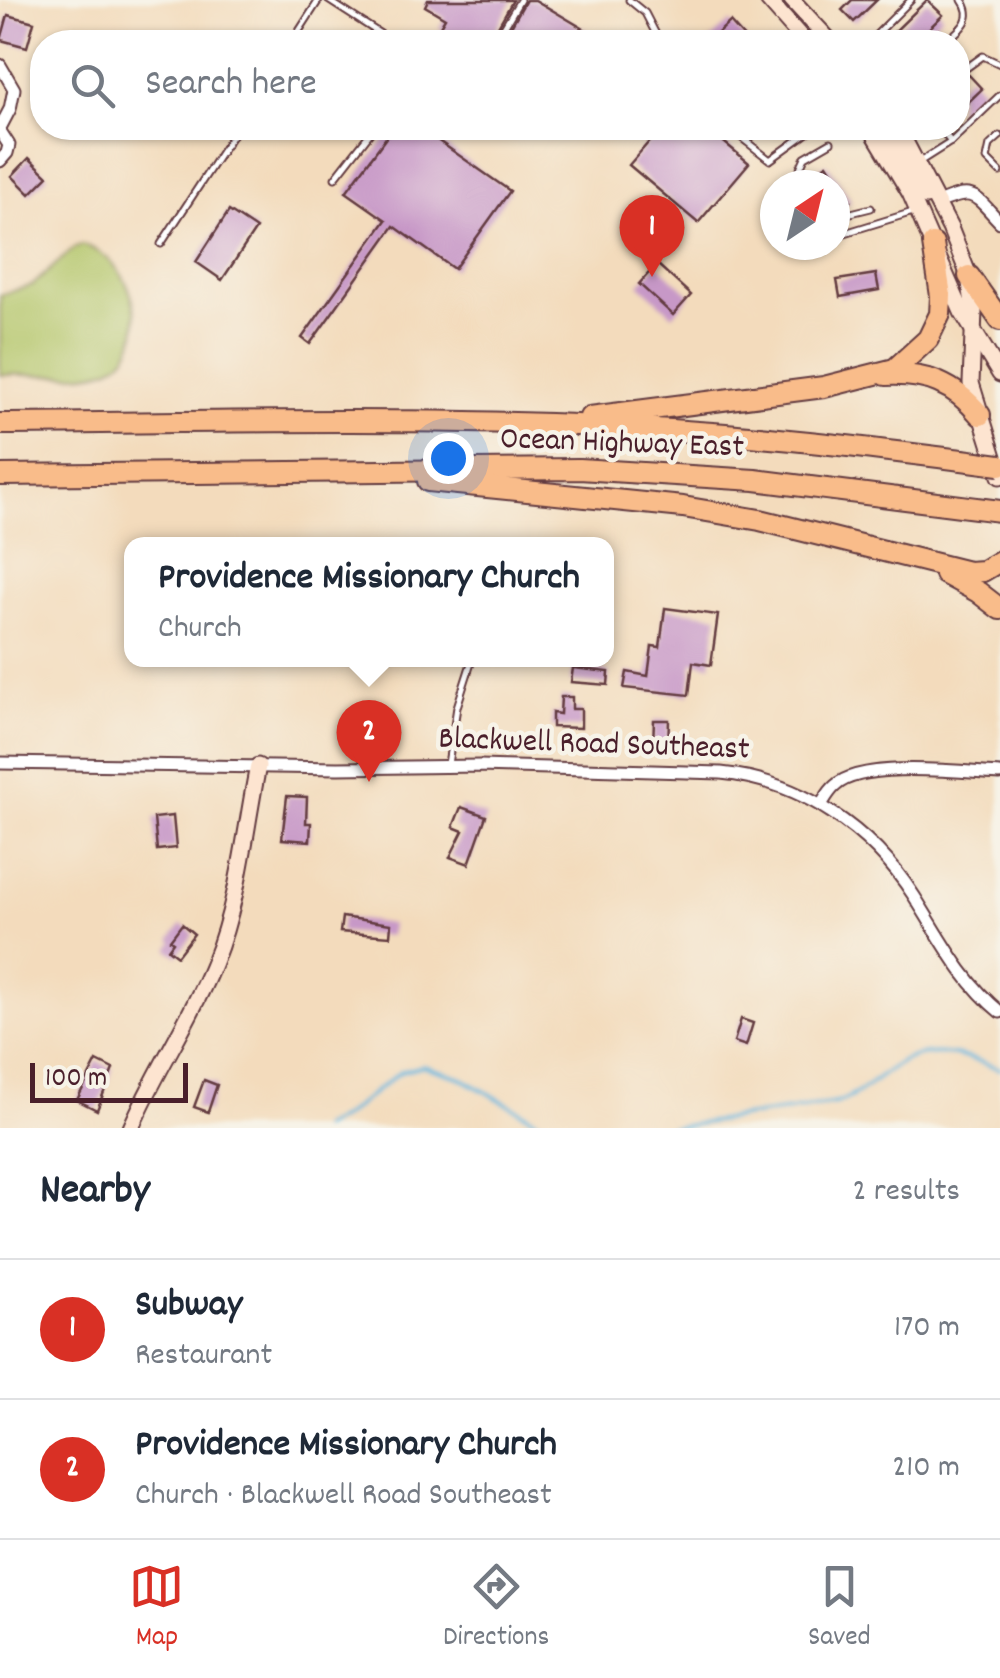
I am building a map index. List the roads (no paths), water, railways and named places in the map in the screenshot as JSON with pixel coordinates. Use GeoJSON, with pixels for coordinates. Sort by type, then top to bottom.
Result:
{"type":"FeatureCollection","features":[{"type":"Feature","properties":{"kind":"highway"},"geometry":{"type":"LineString","coordinates":[[879,375],[906,361],[934,329],[941,296],[933,244]]}},
{"type":"Feature","properties":{"kind":"highway"},"geometry":{"type":"LineString","coordinates":[[970,276],[1000,320]]}},
{"type":"Feature","properties":{"kind":"highway"},"geometry":{"type":"LineString","coordinates":[[443,424],[595,417],[905,374],[936,380],[962,394],[980,415]]}},
{"type":"Feature","properties":{"kind":"highway","name":"Ocean Highway East"},"geometry":{"type":"LineString","coordinates":[[0,424],[275,421],[693,431],[1000,465]]}},
{"type":"Feature","properties":{"kind":"highway","name":"Ocean Highway East"},"geometry":{"type":"LineString","coordinates":[[0,475],[579,469],[755,480],[1000,511]]}},
{"type":"Feature","properties":{"kind":"highway"},"geometry":{"type":"LineString","coordinates":[[327,472],[684,507],[760,520],[968,572],[982,571],[1000,561]]}},
{"type":"Feature","properties":{"kind":"highway"},"geometry":{"type":"LineString","coordinates":[[920,562],[960,581],[1000,609]]}},
{"type":"Feature","properties":{"kind":"main road"},"geometry":{"type":"LineString","coordinates":[[768,0],[795,30]]}},
{"type":"Feature","properties":{"kind":"main road"},"geometry":{"type":"LineString","coordinates":[[793,0],[820,30]]}},
{"type":"Feature","properties":{"kind":"main road"},"geometry":{"type":"LineString","coordinates":[[879,140],[918,210],[954,295],[1000,374]]}},
{"type":"Feature","properties":{"kind":"main road"},"geometry":{"type":"LineString","coordinates":[[891,140],[926,197],[938,203]]}},
{"type":"Feature","properties":{"kind":"main road"},"geometry":{"type":"LineString","coordinates":[[905,140],[970,276],[974,331],[971,383],[1000,476]]}},
{"type":"Feature","properties":{"kind":"main road"},"geometry":{"type":"LineString","coordinates":[[131,1128],[216,959],[234,892],[258,766]]}},
{"type":"Feature","properties":{"kind":"street"},"geometry":{"type":"LineString","coordinates":[[0,65],[14,90],[0,130],[9,144],[8,153],[0,160]]}},
{"type":"Feature","properties":{"kind":"street"},"geometry":{"type":"LineString","coordinates":[[938,203],[961,193],[971,194],[1000,222]]}},
{"type":"Feature","properties":{"kind":"street","name":"Blackwell Road Southeast"},"geometry":{"type":"LineString","coordinates":[[0,763],[447,766],[740,775],[760,779],[821,805],[854,828],[892,866],[958,969],[1000,1012]]}},
{"type":"Feature","properties":{"kind":"street"},"geometry":{"type":"LineString","coordinates":[[821,805],[834,786],[860,774],[928,770],[1000,774]]}},
{"type":"Feature","properties":{"kind":"lane"},"geometry":{"type":"LineString","coordinates":[[300,30],[320,0]]}},
{"type":"Feature","properties":{"kind":"lane"},"geometry":{"type":"LineString","coordinates":[[328,0],[374,30]]}},
{"type":"Feature","properties":{"kind":"lane"},"geometry":{"type":"LineString","coordinates":[[502,30],[520,0]]}},
{"type":"Feature","properties":{"kind":"lane"},"geometry":{"type":"LineString","coordinates":[[629,0],[645,13],[654,30]]}},
{"type":"Feature","properties":{"kind":"lane"},"geometry":{"type":"LineString","coordinates":[[880,30],[911,0]]}},
{"type":"Feature","properties":{"kind":"lane"},"geometry":{"type":"LineString","coordinates":[[958,30],[968,13],[962,0]]}},
{"type":"Feature","properties":{"kind":"lane"},"geometry":{"type":"LineString","coordinates":[[970,65],[983,56],[1000,64]]}},
{"type":"Feature","properties":{"kind":"lane"},"geometry":{"type":"LineString","coordinates":[[970,124],[1000,95]]}},
{"type":"Feature","properties":{"kind":"lane"},"geometry":{"type":"LineString","coordinates":[[1000,136],[990,145],[987,159],[1000,172]]}},
{"type":"Feature","properties":{"kind":"lane"},"geometry":{"type":"LineString","coordinates":[[161,244],[228,140]]}},
{"type":"Feature","properties":{"kind":"lane"},"geometry":{"type":"LineString","coordinates":[[335,178],[365,140]]}},
{"type":"Feature","properties":{"kind":"lane"},"geometry":{"type":"LineString","coordinates":[[745,141],[770,160],[798,140]]}},
{"type":"Feature","properties":{"kind":"lane"},"geometry":{"type":"LineString","coordinates":[[801,170],[806,157],[830,142]]}},
{"type":"Feature","properties":{"kind":"lane"},"geometry":{"type":"LineString","coordinates":[[918,162],[952,142]]}},
{"type":"Feature","properties":{"kind":"lane"},"geometry":{"type":"LineString","coordinates":[[850,213],[871,208]]}},
{"type":"Feature","properties":{"kind":"lane"},"geometry":{"type":"LineString","coordinates":[[850,231],[918,210]]}},
{"type":"Feature","properties":{"kind":"lane"},"geometry":{"type":"LineString","coordinates":[[447,766],[457,708],[470,667]]}},
{"type":"Feature","properties":{"kind":"waterway"},"geometry":{"type":"LineString","coordinates":[[670,1128],[836,1103],[905,1060],[928,1054],[953,1055],[1000,1069]]}},
{"type":"Feature","properties":{"kind":"waterway"},"geometry":{"type":"LineString","coordinates":[[322,1128],[343,1117],[400,1072],[423,1066],[459,1077],[551,1128]]}},
{"type":"Feature","properties":{"kind":"place","name":"Subway"},"geometry":{"type":"Point","coordinates":[652,277]}},
{"type":"Feature","properties":{"kind":"place","name":"Providence Missionary Church"},"geometry":{"type":"Point","coordinates":[369,782]}}]}
